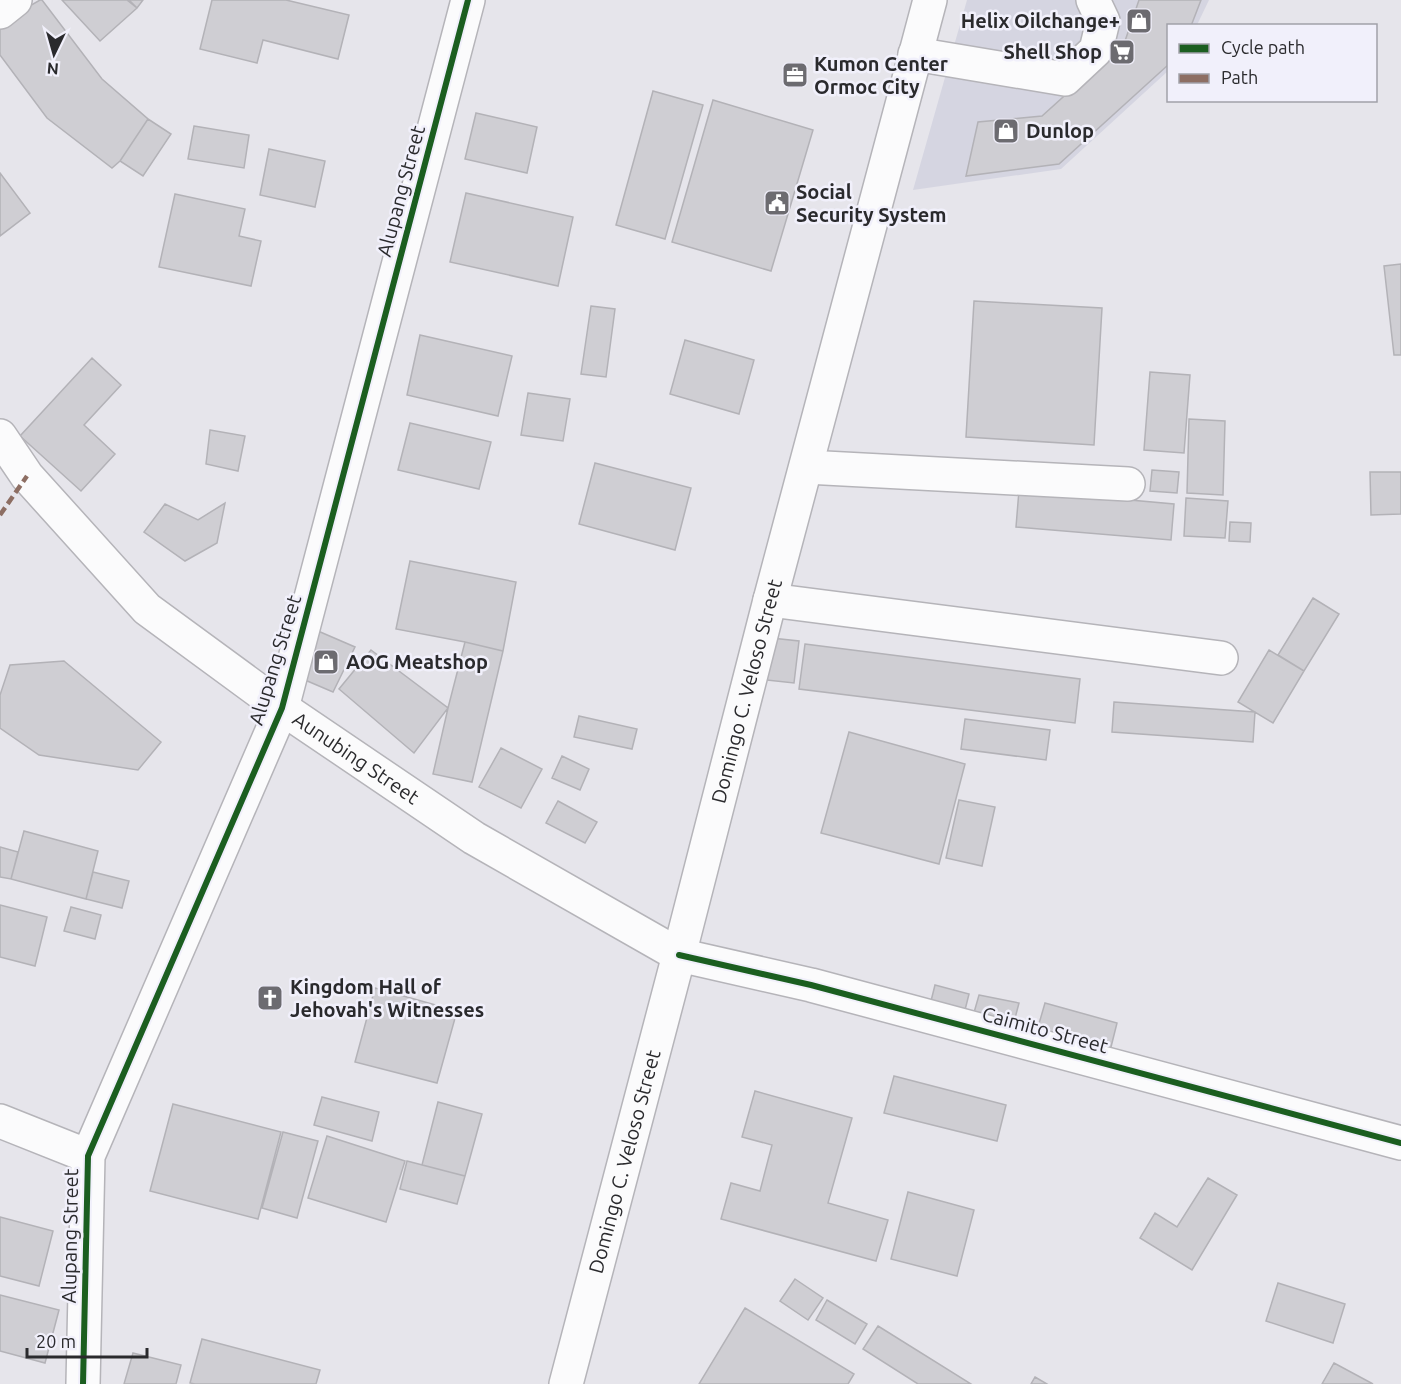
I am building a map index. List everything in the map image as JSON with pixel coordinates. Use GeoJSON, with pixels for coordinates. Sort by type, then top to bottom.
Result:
{"type":"FeatureCollection","features":[{"type":"Feature","properties":{"kind":"street"},"geometry":{"type":"LineString","coordinates":[[0,12],[15,0]]}},
{"type":"Feature","properties":{"kind":"street","name":"Alupang Street"},"geometry":{"type":"LineString","coordinates":[[83,1384],[88,1156],[282,708],[468,0]]}},
{"type":"Feature","properties":{"kind":"street","name":"Domingo C. Veloso Street"},"geometry":{"type":"LineString","coordinates":[[566,1384],[770,600],[930,0]]}},
{"type":"Feature","properties":{"kind":"street"},"geometry":{"type":"LineString","coordinates":[[915,54],[1065,79],[1096,50],[1103,21],[1093,0]]}},
{"type":"Feature","properties":{"kind":"street","name":"Aunubing Street"},"geometry":{"type":"LineString","coordinates":[[0,436],[27,476],[147,609],[282,708],[474,838],[679,955]]}},
{"type":"Feature","properties":{"kind":"street"},"geometry":{"type":"LineString","coordinates":[[806,467],[1128,484]]}},
{"type":"Feature","properties":{"kind":"street"},"geometry":{"type":"LineString","coordinates":[[770,600],[1221,658]]}},
{"type":"Feature","properties":{"kind":"street","name":"Caimito Street"},"geometry":{"type":"LineString","coordinates":[[679,955],[811,985],[1401,1143]]}},
{"type":"Feature","properties":{"kind":"street"},"geometry":{"type":"LineString","coordinates":[[0,1121],[88,1156]]}},
{"type":"Feature","properties":{"kind":"shaded area"},"geometry":{"type":"Polygon","coordinates":[[[967,0],[1209,0],[1197,24],[1167,24],[1167,72],[1061,169],[913,190],[967,0]]]}},
{"type":"Feature","properties":{"kind":"building"},"geometry":{"type":"Polygon","coordinates":[[[40,0],[102,79],[148,119],[120,161],[112,168],[47,118],[0,55],[0,23],[40,0]]]}},
{"type":"Feature","properties":{"kind":"building"},"geometry":{"type":"Polygon","coordinates":[[[62,0],[129,0],[137,8],[100,41],[62,0]]]}},
{"type":"Feature","properties":{"kind":"building"},"geometry":{"type":"Polygon","coordinates":[[[127,0],[143,0],[137,8],[127,0]]]}},
{"type":"Feature","properties":{"kind":"building"},"geometry":{"type":"Polygon","coordinates":[[[212,0],[286,0],[349,15],[338,59],[263,40],[257,63],[200,49],[212,0]]]}},
{"type":"Feature","properties":{"kind":"building"},"geometry":{"type":"Polygon","coordinates":[[[1139,0],[1201,0],[1192,24],[1167,24],[1167,66],[1059,164],[966,176],[978,122],[1042,116],[1125,41],[1139,0]]]}},
{"type":"Feature","properties":{"kind":"building"},"geometry":{"type":"Polygon","coordinates":[[[653,91],[703,105],[665,239],[616,225],[653,91]]]}},
{"type":"Feature","properties":{"kind":"building"},"geometry":{"type":"Polygon","coordinates":[[[713,100],[813,130],[771,271],[672,242],[713,100]]]}},
{"type":"Feature","properties":{"kind":"building"},"geometry":{"type":"Polygon","coordinates":[[[476,113],[537,127],[527,173],[465,159],[476,113]]]}},
{"type":"Feature","properties":{"kind":"building"},"geometry":{"type":"Polygon","coordinates":[[[148,119],[171,134],[143,176],[120,161],[148,119]]]}},
{"type":"Feature","properties":{"kind":"building"},"geometry":{"type":"Polygon","coordinates":[[[194,126],[249,135],[244,168],[188,159],[194,126]]]}},
{"type":"Feature","properties":{"kind":"building"},"geometry":{"type":"Polygon","coordinates":[[[269,149],[325,161],[315,207],[260,195],[269,149]]]}},
{"type":"Feature","properties":{"kind":"building"},"geometry":{"type":"Polygon","coordinates":[[[0,173],[30,213],[0,236],[0,173]]]}},
{"type":"Feature","properties":{"kind":"building"},"geometry":{"type":"Polygon","coordinates":[[[466,193],[573,217],[558,286],[450,262],[466,193]]]}},
{"type":"Feature","properties":{"kind":"building"},"geometry":{"type":"Polygon","coordinates":[[[175,194],[245,209],[239,236],[261,241],[251,286],[159,267],[175,194]]]}},
{"type":"Feature","properties":{"kind":"building"},"geometry":{"type":"Polygon","coordinates":[[[1401,264],[1401,355],[1394,355],[1384,266],[1401,264]]]}},
{"type":"Feature","properties":{"kind":"building"},"geometry":{"type":"Polygon","coordinates":[[[974,301],[1102,308],[1094,445],[966,437],[974,301]]]}},
{"type":"Feature","properties":{"kind":"building"},"geometry":{"type":"Polygon","coordinates":[[[591,306],[615,309],[606,377],[581,374],[591,306]]]}},
{"type":"Feature","properties":{"kind":"building"},"geometry":{"type":"Polygon","coordinates":[[[420,335],[512,356],[498,416],[407,395],[420,335]]]}},
{"type":"Feature","properties":{"kind":"building"},"geometry":{"type":"Polygon","coordinates":[[[685,340],[754,360],[739,414],[670,394],[685,340]]]}},
{"type":"Feature","properties":{"kind":"building"},"geometry":{"type":"Polygon","coordinates":[[[92,358],[121,385],[84,425],[115,454],[81,491],[20,436],[92,358]]]}},
{"type":"Feature","properties":{"kind":"building"},"geometry":{"type":"Polygon","coordinates":[[[1150,372],[1190,375],[1184,453],[1144,450],[1150,372]]]}},
{"type":"Feature","properties":{"kind":"building"},"geometry":{"type":"Polygon","coordinates":[[[528,393],[570,399],[563,441],[521,435],[528,393]]]}},
{"type":"Feature","properties":{"kind":"building"},"geometry":{"type":"Polygon","coordinates":[[[1189,419],[1225,421],[1223,495],[1187,493],[1189,419]]]}},
{"type":"Feature","properties":{"kind":"building"},"geometry":{"type":"Polygon","coordinates":[[[410,423],[491,442],[479,489],[398,470],[410,423]]]}},
{"type":"Feature","properties":{"kind":"building"},"geometry":{"type":"Polygon","coordinates":[[[210,430],[245,436],[238,471],[206,464],[210,430]]]}},
{"type":"Feature","properties":{"kind":"building"},"geometry":{"type":"Polygon","coordinates":[[[595,463],[691,488],[675,550],[579,524],[595,463]]]}},
{"type":"Feature","properties":{"kind":"building"},"geometry":{"type":"Polygon","coordinates":[[[1152,470],[1179,472],[1177,493],[1150,491],[1152,470]]]}},
{"type":"Feature","properties":{"kind":"building"},"geometry":{"type":"Polygon","coordinates":[[[1370,472],[1401,472],[1401,514],[1371,515],[1370,472]]]}},
{"type":"Feature","properties":{"kind":"building"},"geometry":{"type":"Polygon","coordinates":[[[1019,490],[1174,504],[1171,540],[1016,527],[1019,490]]]}},
{"type":"Feature","properties":{"kind":"building"},"geometry":{"type":"Polygon","coordinates":[[[1186,498],[1228,501],[1225,538],[1184,536],[1186,498]]]}},
{"type":"Feature","properties":{"kind":"building"},"geometry":{"type":"Polygon","coordinates":[[[225,503],[217,543],[185,561],[144,532],[165,504],[198,520],[225,503]]]}},
{"type":"Feature","properties":{"kind":"building"},"geometry":{"type":"Polygon","coordinates":[[[1230,522],[1251,523],[1250,542],[1229,541],[1230,522]]]}},
{"type":"Feature","properties":{"kind":"building"},"geometry":{"type":"Polygon","coordinates":[[[410,561],[516,582],[503,651],[396,629],[410,561]]]}},
{"type":"Feature","properties":{"kind":"building"},"geometry":{"type":"Polygon","coordinates":[[[1313,598],[1339,614],[1304,671],[1278,655],[1313,598]]]}},
{"type":"Feature","properties":{"kind":"building","name":"AOG Meatshop"},"geometry":{"type":"Polygon","coordinates":[[[318,631],[355,647],[333,692],[298,677],[318,631]]]}},
{"type":"Feature","properties":{"kind":"building"},"geometry":{"type":"Polygon","coordinates":[[[762,637],[799,641],[794,683],[757,679],[762,637]]]}},
{"type":"Feature","properties":{"kind":"building"},"geometry":{"type":"Polygon","coordinates":[[[465,642],[503,651],[472,782],[433,774],[465,642]]]}},
{"type":"Feature","properties":{"kind":"building"},"geometry":{"type":"Polygon","coordinates":[[[805,644],[1080,679],[1075,723],[799,689],[805,644]]]}},
{"type":"Feature","properties":{"kind":"building"},"geometry":{"type":"Polygon","coordinates":[[[371,650],[448,708],[414,753],[339,689],[371,650]]]}},
{"type":"Feature","properties":{"kind":"building"},"geometry":{"type":"Polygon","coordinates":[[[1269,650],[1304,671],[1273,723],[1238,702],[1269,650]]]}},
{"type":"Feature","properties":{"kind":"building"},"geometry":{"type":"Polygon","coordinates":[[[64,661],[161,742],[138,770],[39,755],[0,728],[0,695],[10,665],[64,661]]]}},
{"type":"Feature","properties":{"kind":"building"},"geometry":{"type":"Polygon","coordinates":[[[1114,702],[1255,712],[1253,742],[1112,732],[1114,702]]]}},
{"type":"Feature","properties":{"kind":"building"},"geometry":{"type":"Polygon","coordinates":[[[579,716],[637,729],[632,749],[574,737],[579,716]]]}},
{"type":"Feature","properties":{"kind":"building"},"geometry":{"type":"Polygon","coordinates":[[[965,719],[1050,730],[1046,760],[961,749],[965,719]]]}},
{"type":"Feature","properties":{"kind":"building"},"geometry":{"type":"Polygon","coordinates":[[[849,732],[965,764],[939,864],[821,833],[849,732]]]}},
{"type":"Feature","properties":{"kind":"building"},"geometry":{"type":"Polygon","coordinates":[[[501,748],[542,769],[521,808],[479,787],[501,748]]]}},
{"type":"Feature","properties":{"kind":"building"},"geometry":{"type":"Polygon","coordinates":[[[562,756],[589,769],[580,790],[552,778],[562,756]]]}},
{"type":"Feature","properties":{"kind":"building"},"geometry":{"type":"Polygon","coordinates":[[[959,800],[995,807],[982,866],[946,858],[959,800]]]}},
{"type":"Feature","properties":{"kind":"building"},"geometry":{"type":"Polygon","coordinates":[[[558,801],[597,822],[585,843],[546,823],[558,801]]]}},
{"type":"Feature","properties":{"kind":"building"},"geometry":{"type":"Polygon","coordinates":[[[24,831],[98,851],[86,899],[11,879],[24,831]]]}},
{"type":"Feature","properties":{"kind":"building"},"geometry":{"type":"Polygon","coordinates":[[[0,847],[18,852],[11,879],[0,877],[0,847]]]}},
{"type":"Feature","properties":{"kind":"building"},"geometry":{"type":"Polygon","coordinates":[[[93,872],[129,881],[122,908],[86,899],[93,872]]]}},
{"type":"Feature","properties":{"kind":"building"},"geometry":{"type":"Polygon","coordinates":[[[0,905],[47,917],[35,966],[0,957],[0,905]]]}},
{"type":"Feature","properties":{"kind":"building"},"geometry":{"type":"Polygon","coordinates":[[[71,907],[101,915],[95,939],[64,931],[71,907]]]}},
{"type":"Feature","properties":{"kind":"building"},"geometry":{"type":"Polygon","coordinates":[[[935,985],[969,994],[964,1014],[930,1005],[935,985]]]}},
{"type":"Feature","properties":{"kind":"building"},"geometry":{"type":"Polygon","coordinates":[[[375,988],[457,1011],[437,1083],[355,1062],[375,988]]]}},
{"type":"Feature","properties":{"kind":"building"},"geometry":{"type":"Polygon","coordinates":[[[979,995],[1019,1003],[1013,1026],[973,1016],[979,995]]]}},
{"type":"Feature","properties":{"kind":"building"},"geometry":{"type":"Polygon","coordinates":[[[1045,1003],[1117,1023],[1109,1055],[1036,1034],[1045,1003]]]}},
{"type":"Feature","properties":{"kind":"building"},"geometry":{"type":"Polygon","coordinates":[[[894,1076],[1006,1105],[997,1141],[884,1113],[894,1076]]]}},
{"type":"Feature","properties":{"kind":"building"},"geometry":{"type":"Polygon","coordinates":[[[755,1091],[852,1118],[828,1203],[888,1220],[876,1261],[721,1219],[731,1183],[760,1191],[772,1145],[742,1137],[755,1091]]]}},
{"type":"Feature","properties":{"kind":"building"},"geometry":{"type":"Polygon","coordinates":[[[322,1097],[379,1112],[372,1141],[314,1125],[322,1097]]]}},
{"type":"Feature","properties":{"kind":"building"},"geometry":{"type":"Polygon","coordinates":[[[438,1102],[482,1114],[465,1176],[422,1165],[438,1102]]]}},
{"type":"Feature","properties":{"kind":"building"},"geometry":{"type":"Polygon","coordinates":[[[173,1104],[281,1132],[258,1219],[150,1191],[173,1104]]]}},
{"type":"Feature","properties":{"kind":"building"},"geometry":{"type":"Polygon","coordinates":[[[283,1132],[318,1141],[297,1218],[262,1208],[283,1132]]]}},
{"type":"Feature","properties":{"kind":"building"},"geometry":{"type":"Polygon","coordinates":[[[327,1136],[405,1161],[386,1222],[308,1198],[327,1136]]]}},
{"type":"Feature","properties":{"kind":"building"},"geometry":{"type":"Polygon","coordinates":[[[407,1161],[465,1176],[457,1204],[400,1189],[407,1161]]]}},
{"type":"Feature","properties":{"kind":"building"},"geometry":{"type":"Polygon","coordinates":[[[1208,1178],[1237,1195],[1192,1270],[1140,1238],[1155,1213],[1177,1227],[1208,1178]]]}},
{"type":"Feature","properties":{"kind":"building"},"geometry":{"type":"Polygon","coordinates":[[[908,1192],[974,1210],[957,1276],[891,1259],[908,1192]]]}},
{"type":"Feature","properties":{"kind":"building"},"geometry":{"type":"Polygon","coordinates":[[[0,1217],[53,1231],[39,1286],[0,1276],[0,1217]]]}},
{"type":"Feature","properties":{"kind":"building"},"geometry":{"type":"Polygon","coordinates":[[[795,1279],[823,1298],[808,1320],[780,1301],[795,1279]]]}},
{"type":"Feature","properties":{"kind":"building"},"geometry":{"type":"Polygon","coordinates":[[[1278,1283],[1345,1304],[1333,1343],[1266,1321],[1278,1283]]]}},
{"type":"Feature","properties":{"kind":"building"},"geometry":{"type":"Polygon","coordinates":[[[0,1295],[59,1310],[45,1363],[0,1351],[0,1295]]]}},
{"type":"Feature","properties":{"kind":"building"},"geometry":{"type":"Polygon","coordinates":[[[827,1300],[867,1324],[855,1344],[816,1320],[827,1300]]]}},
{"type":"Feature","properties":{"kind":"building"},"geometry":{"type":"Polygon","coordinates":[[[745,1308],[854,1374],[848,1384],[699,1384],[745,1308]]]}},
{"type":"Feature","properties":{"kind":"building"},"geometry":{"type":"Polygon","coordinates":[[[878,1326],[971,1384],[918,1384],[863,1349],[878,1326]]]}},
{"type":"Feature","properties":{"kind":"building"},"geometry":{"type":"Polygon","coordinates":[[[202,1339],[320,1370],[316,1384],[190,1383],[202,1339]]]}},
{"type":"Feature","properties":{"kind":"building"},"geometry":{"type":"Polygon","coordinates":[[[133,1353],[181,1365],[176,1384],[124,1384],[133,1353]]]}},
{"type":"Feature","properties":{"kind":"building"},"geometry":{"type":"Polygon","coordinates":[[[1334,1363],[1373,1384],[1322,1384],[1334,1363]]]}},
{"type":"Feature","properties":{"kind":"building"},"geometry":{"type":"Polygon","coordinates":[[[1035,1377],[1047,1384],[1031,1384],[1035,1377]]]}},
{"type":"Feature","properties":{"kind":"marked path"},"geometry":{"type":"LineString","coordinates":[[0,515],[27,476]]}},
{"type":"Feature","properties":{"kind":"cycle path"},"geometry":{"type":"LineString","coordinates":[[83,1384],[88,1156],[282,708],[468,0]]}},
{"type":"Feature","properties":{"kind":"cycle path"},"geometry":{"type":"LineString","coordinates":[[679,955],[811,985],[1401,1143]]}},
{"type":"Feature","properties":{"kind":"place","name":"Helix Oilchange+"},"geometry":{"type":"Point","coordinates":[1139,21]}},
{"type":"Feature","properties":{"kind":"place","name":"Shell Shop"},"geometry":{"type":"Point","coordinates":[1122,52]}},
{"type":"Feature","properties":{"kind":"place","name":"Kumon Center Ormoc City"},"geometry":{"type":"Point","coordinates":[795,75]}},
{"type":"Feature","properties":{"kind":"place","name":"Dunlop"},"geometry":{"type":"Point","coordinates":[1006,131]}},
{"type":"Feature","properties":{"kind":"place","name":"Social Security System"},"geometry":{"type":"Point","coordinates":[777,203]}},
{"type":"Feature","properties":{"kind":"place","name":"AOG Meatshop"},"geometry":{"type":"Point","coordinates":[326,662]}},
{"type":"Feature","properties":{"kind":"place","name":"Kingdom Hall of Jehovah's Witnesses"},"geometry":{"type":"Point","coordinates":[270,998]}}]}
